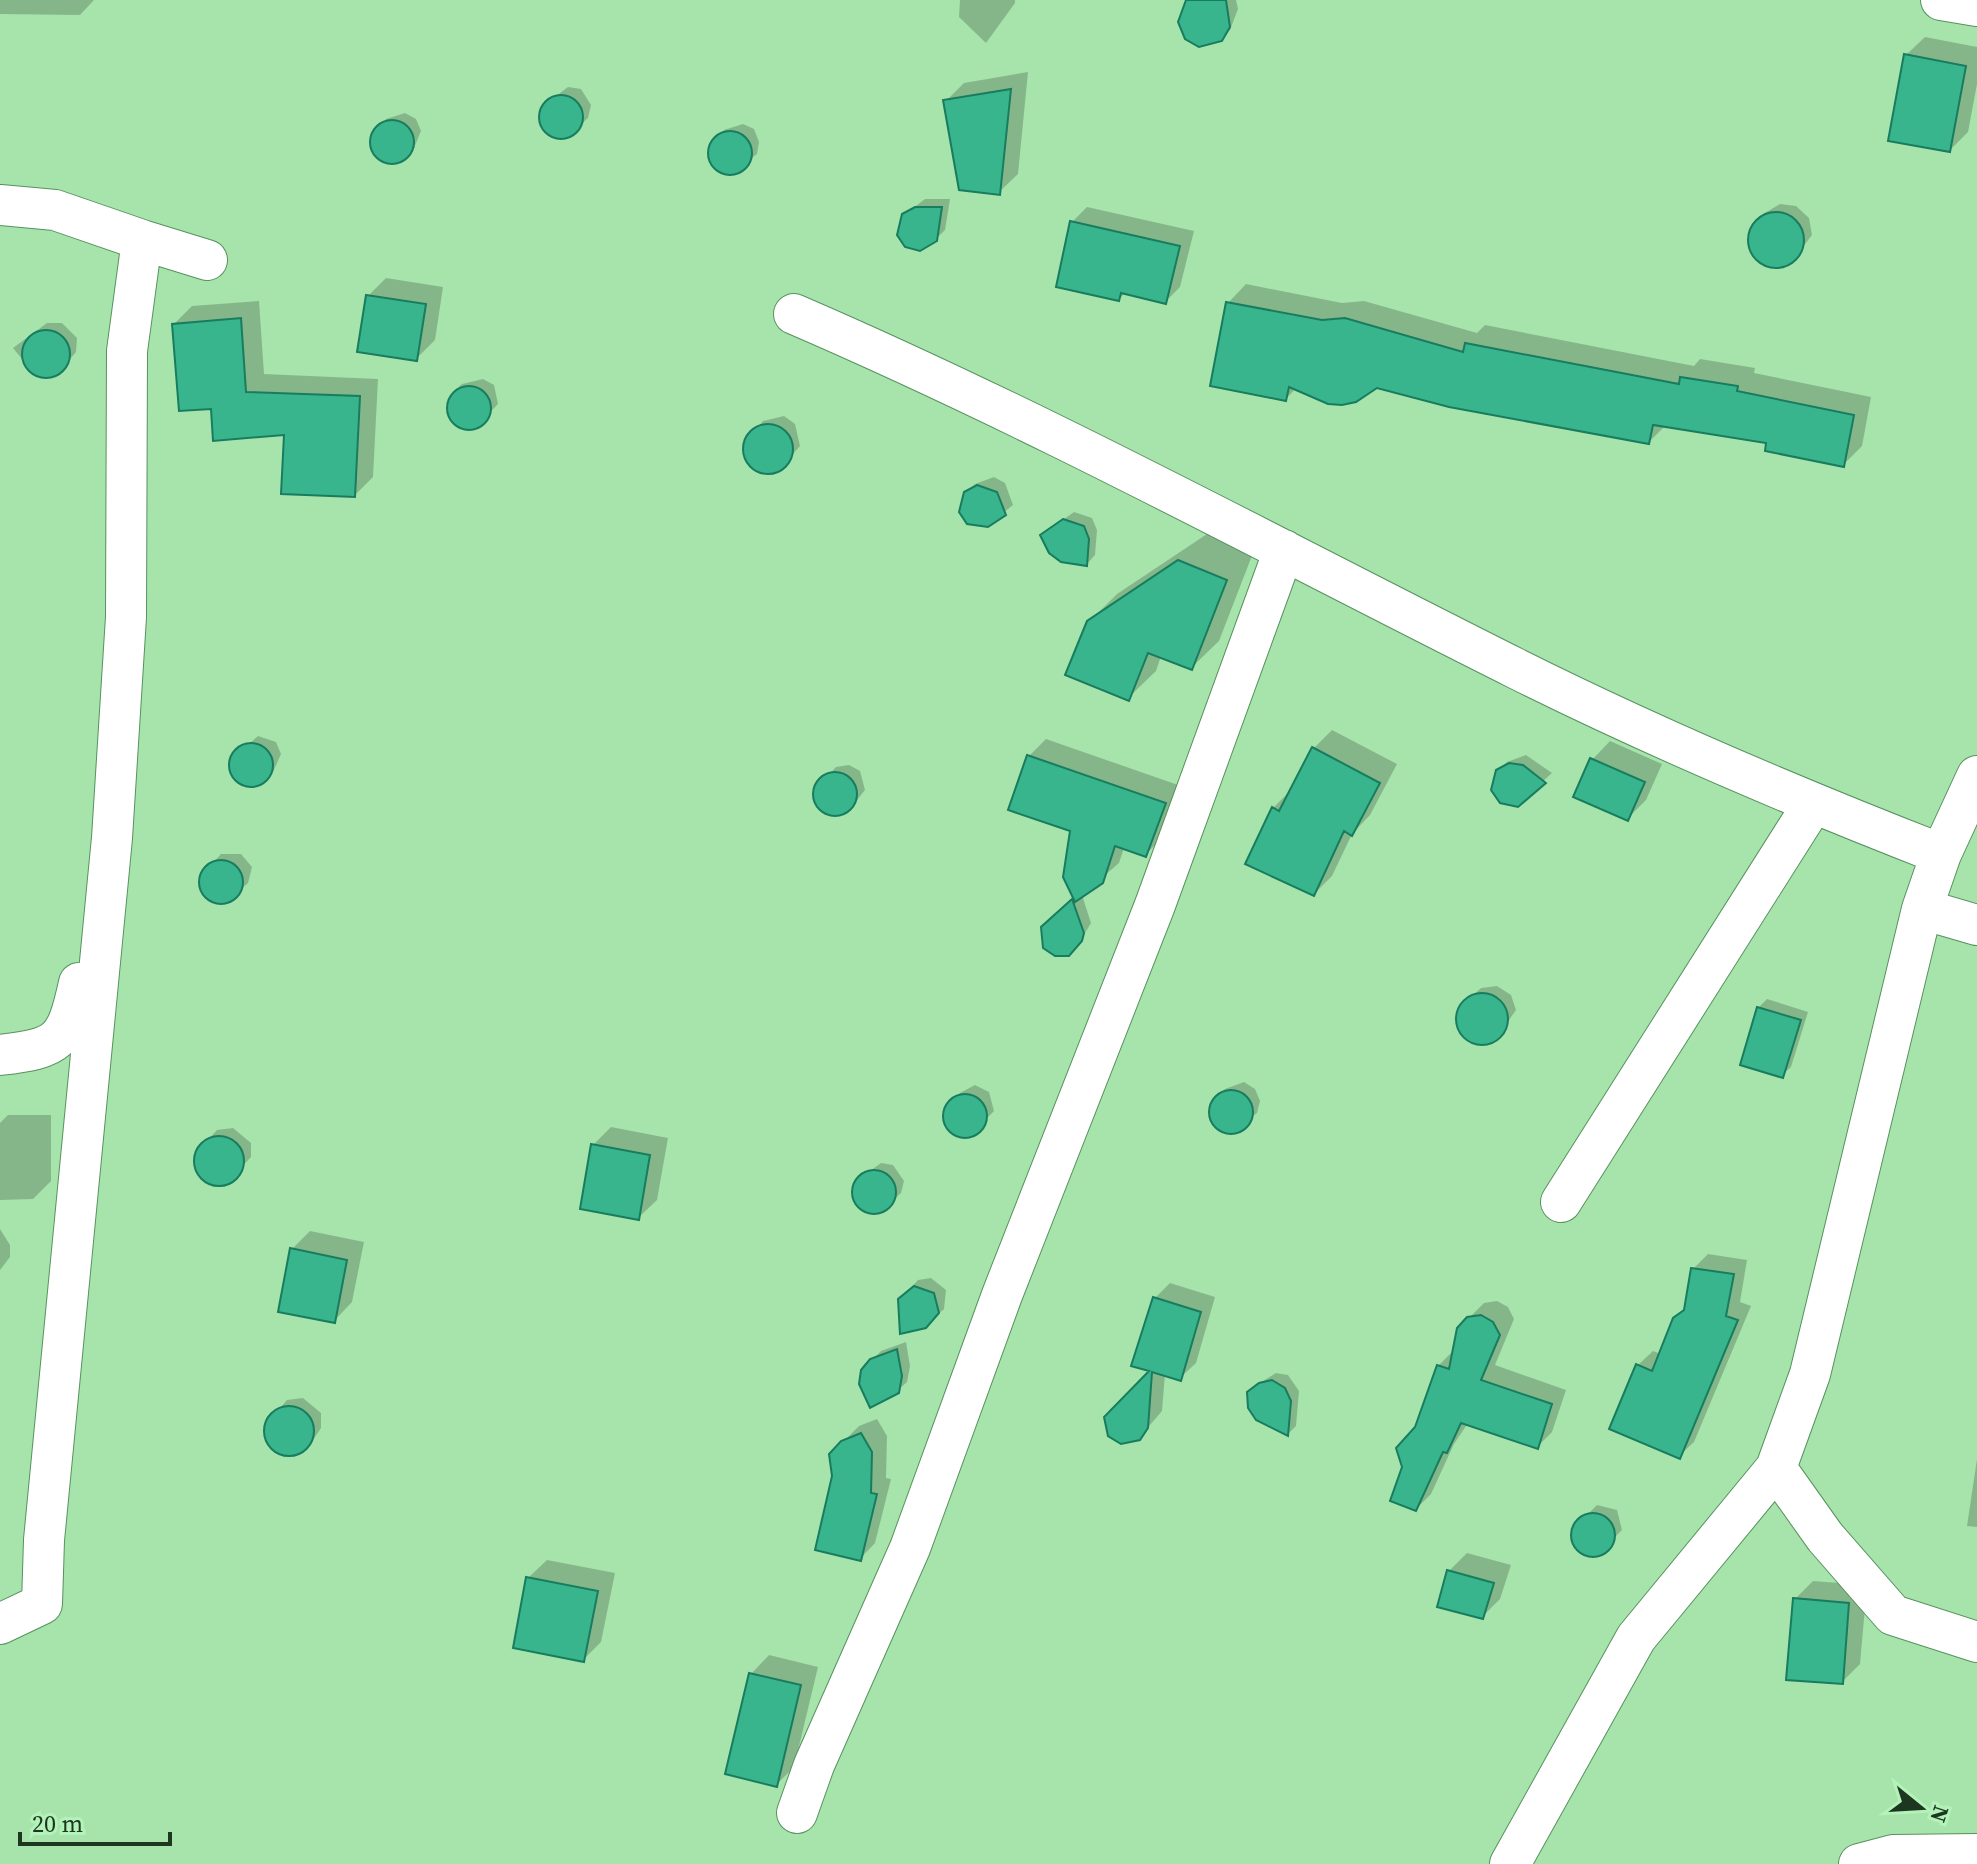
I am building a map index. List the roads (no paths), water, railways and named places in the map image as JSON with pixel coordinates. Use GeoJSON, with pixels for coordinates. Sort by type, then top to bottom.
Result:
{"type":"FeatureCollection","features":[{"type":"Feature","properties":{"kind":"street"},"geometry":{"type":"LineString","coordinates":[[1941,0],[1977,6]]}},
{"type":"Feature","properties":{"kind":"street"},"geometry":{"type":"LineString","coordinates":[[0,205],[55,210],[207,260]]}},
{"type":"Feature","properties":{"kind":"street"},"geometry":{"type":"LineString","coordinates":[[0,1624],[42,1604],[45,1524],[112,838],[126,617],[127,351],[142,240]]}},
{"type":"Feature","properties":{"kind":"street"},"geometry":{"type":"LineString","coordinates":[[794,314],[940,377],[1518,669],[1813,804],[1941,854]]}},
{"type":"Feature","properties":{"kind":"street"},"geometry":{"type":"LineString","coordinates":[[797,1813],[814,1765],[910,1548],[1002,1295],[1155,905],[1284,550]]}},
{"type":"Feature","properties":{"kind":"street"},"geometry":{"type":"LineString","coordinates":[[1510,1864],[1636,1638],[1776,1468],[1810,1374],[1922,909],[1941,854],[1977,776]]}},
{"type":"Feature","properties":{"kind":"street"},"geometry":{"type":"LineString","coordinates":[[1561,1202],[1813,804]]}},
{"type":"Feature","properties":{"kind":"street"},"geometry":{"type":"LineString","coordinates":[[0,1055],[41,1050],[67,1031],[112,838]]}},
{"type":"Feature","properties":{"kind":"street"},"geometry":{"type":"LineString","coordinates":[[1922,909],[1977,925]]}},
{"type":"Feature","properties":{"kind":"street"},"geometry":{"type":"LineString","coordinates":[[1776,1468],[1825,1537],[1893,1615],[1977,1642]]}},
{"type":"Feature","properties":{"kind":"street"},"geometry":{"type":"LineString","coordinates":[[1859,1864],[1893,1855],[1977,1854]]}}]}
